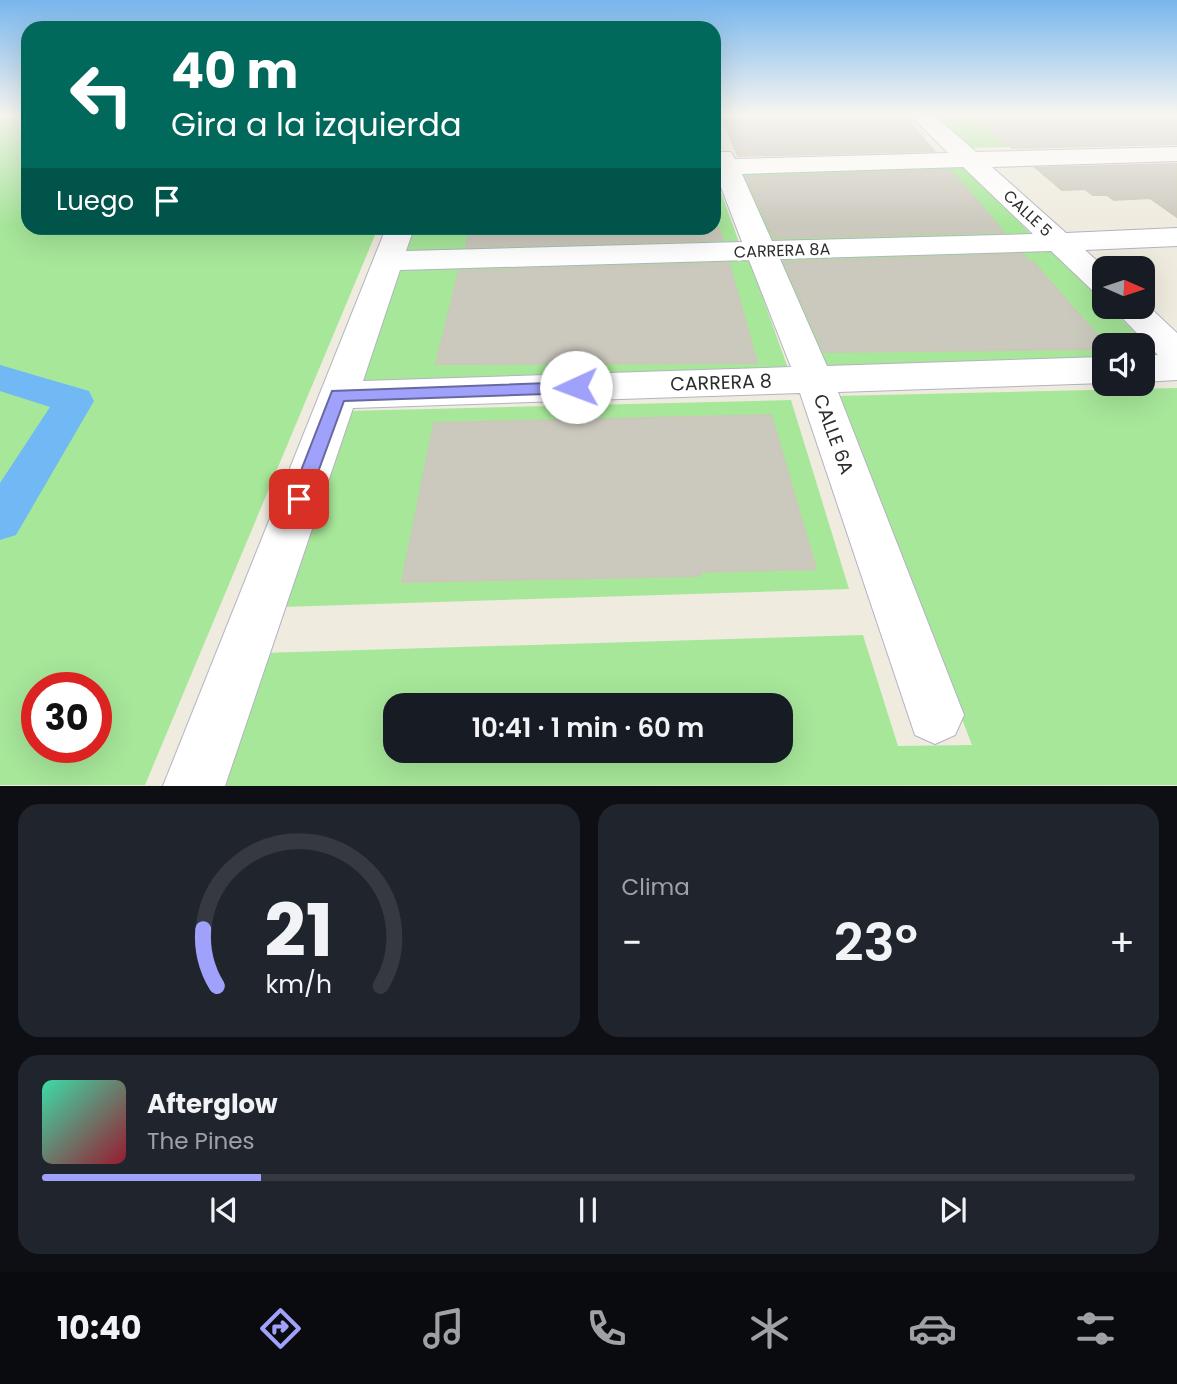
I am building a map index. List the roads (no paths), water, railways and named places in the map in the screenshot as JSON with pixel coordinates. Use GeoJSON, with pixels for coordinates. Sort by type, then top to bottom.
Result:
{"type":"FeatureCollection","features":[{"type":"Feature","properties":{"kind":"street","name":"CALLE 5"},"geometry":{"type":"LineString","coordinates":[[962,152],[1092,273]]}},
{"type":"Feature","properties":{"kind":"street"},"geometry":{"type":"LineString","coordinates":[[967,156],[1058,152]]}},
{"type":"Feature","properties":{"kind":"street"},"geometry":{"type":"LineString","coordinates":[[721,162],[1177,154]]}},
{"type":"Feature","properties":{"kind":"street","name":"CALLE 6A"},"geometry":{"type":"LineString","coordinates":[[721,166],[761,250],[814,379],[934,715]]}},
{"type":"Feature","properties":{"kind":"street","name":"CARRERA 8A"},"geometry":{"type":"LineString","coordinates":[[394,244],[761,250],[1177,237]]}},
{"type":"Feature","properties":{"kind":"street"},"geometry":{"type":"LineString","coordinates":[[194,786],[394,244]]}},
{"type":"Feature","properties":{"kind":"street"},"geometry":{"type":"LineString","coordinates":[[1142,319],[1177,353]]}},
{"type":"Feature","properties":{"kind":"street"},"geometry":{"type":"LineString","coordinates":[[1155,369],[1177,368]]}},
{"type":"Feature","properties":{"kind":"street","name":"CARRERA 8"},"geometry":{"type":"LineString","coordinates":[[338,395],[1092,370]]}},
{"type":"Feature","properties":{"kind":"waterway"},"geometry":{"type":"LineString","coordinates":[[0,378],[75,401],[0,521]]}}]}
